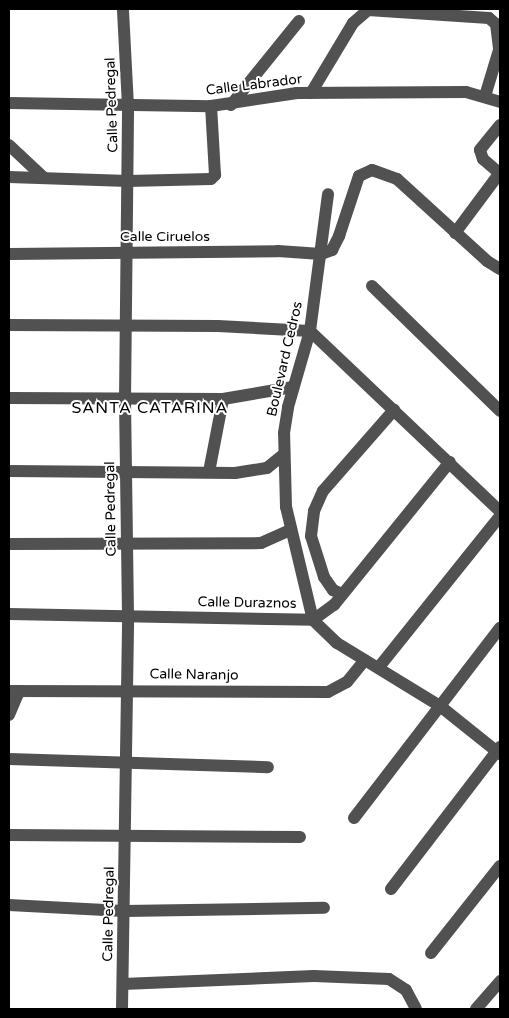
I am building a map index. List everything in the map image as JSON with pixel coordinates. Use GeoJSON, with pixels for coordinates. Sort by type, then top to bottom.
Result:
{"type":"FeatureCollection","features":[{"type":"Feature","properties":{"kind":"street","name":"Calle Pedregal"},"geometry":{"type":"LineString","coordinates":[[122,1009],[128,689],[125,400],[128,106],[123,9]]}},
{"type":"Feature","properties":{"kind":"street"},"geometry":{"type":"LineString","coordinates":[[312,93],[353,23],[368,10],[489,18],[496,24],[498,50],[485,96]]}},
{"type":"Feature","properties":{"kind":"street"},"geometry":{"type":"LineString","coordinates":[[231,105],[299,21]]}},
{"type":"Feature","properties":{"kind":"street","name":"Calle Labrador"},"geometry":{"type":"LineString","coordinates":[[9,103],[211,106],[231,105],[312,93],[466,92],[485,96],[500,102]]}},
{"type":"Feature","properties":{"kind":"street"},"geometry":{"type":"LineString","coordinates":[[9,177],[128,181],[211,179],[214,175],[211,106]]}},
{"type":"Feature","properties":{"kind":"street"},"geometry":{"type":"LineString","coordinates":[[455,233],[500,174],[483,159],[480,150],[500,125]]}},
{"type":"Feature","properties":{"kind":"street"},"geometry":{"type":"LineString","coordinates":[[9,145],[43,177]]}},
{"type":"Feature","properties":{"kind":"street"},"geometry":{"type":"LineString","coordinates":[[321,254],[332,250],[339,236],[359,176],[372,170],[397,179],[455,233],[500,269]]}},
{"type":"Feature","properties":{"kind":"street","name":"Boulevard Cedros"},"geometry":{"type":"LineString","coordinates":[[313,620],[290,530],[283,455],[284,433],[293,387],[310,331],[328,194]]}},
{"type":"Feature","properties":{"kind":"street","name":"Calle Ciruelos"},"geometry":{"type":"LineString","coordinates":[[9,254],[126,252],[321,254]]}},
{"type":"Feature","properties":{"kind":"street"},"geometry":{"type":"LineString","coordinates":[[372,286],[500,411]]}},
{"type":"Feature","properties":{"kind":"street"},"geometry":{"type":"LineString","coordinates":[[9,325],[126,324],[310,331],[500,511]]}},
{"type":"Feature","properties":{"kind":"street"},"geometry":{"type":"LineString","coordinates":[[9,398],[223,399],[293,387]]}},
{"type":"Feature","properties":{"kind":"street"},"geometry":{"type":"LineString","coordinates":[[209,472],[223,399]]}},
{"type":"Feature","properties":{"kind":"street"},"geometry":{"type":"LineString","coordinates":[[342,594],[333,590],[324,577],[311,536],[314,511],[323,491],[394,410]]}},
{"type":"Feature","properties":{"kind":"street"},"geometry":{"type":"LineString","coordinates":[[9,471],[126,473],[256,471],[267,468],[283,455]]}},
{"type":"Feature","properties":{"kind":"street"},"geometry":{"type":"LineString","coordinates":[[313,620],[334,605],[450,462]]}},
{"type":"Feature","properties":{"kind":"street"},"geometry":{"type":"LineString","coordinates":[[379,666],[436,598],[500,516]]}},
{"type":"Feature","properties":{"kind":"street"},"geometry":{"type":"LineString","coordinates":[[9,544],[127,546],[261,543],[290,530]]}},
{"type":"Feature","properties":{"kind":"street","name":"Calle Duraznos"},"geometry":{"type":"LineString","coordinates":[[9,614],[313,620],[337,643],[379,666],[440,706],[499,751]]}},
{"type":"Feature","properties":{"kind":"street"},"geometry":{"type":"LineString","coordinates":[[354,818],[500,628]]}},
{"type":"Feature","properties":{"kind":"street","name":"Calle Naranjo"},"geometry":{"type":"LineString","coordinates":[[14,691],[128,689],[328,692],[347,682],[365,660]]}},
{"type":"Feature","properties":{"kind":"street"},"geometry":{"type":"LineString","coordinates":[[9,715],[14,691]]}},
{"type":"Feature","properties":{"kind":"street"},"geometry":{"type":"LineString","coordinates":[[391,889],[499,751]]}},
{"type":"Feature","properties":{"kind":"street"},"geometry":{"type":"LineString","coordinates":[[9,759],[268,766]]}},
{"type":"Feature","properties":{"kind":"street"},"geometry":{"type":"LineString","coordinates":[[9,836],[300,837]]}},
{"type":"Feature","properties":{"kind":"street"},"geometry":{"type":"LineString","coordinates":[[431,953],[500,866]]}},
{"type":"Feature","properties":{"kind":"street"},"geometry":{"type":"LineString","coordinates":[[9,905],[124,911],[324,908]]}},
{"type":"Feature","properties":{"kind":"street"},"geometry":{"type":"LineString","coordinates":[[123,984],[314,976],[389,979],[406,990],[416,1009]]}},
{"type":"Feature","properties":{"kind":"street"},"geometry":{"type":"LineString","coordinates":[[476,1009],[500,981]]}},
{"type":"Feature","properties":{"kind":"district","name":"SANTA CATARINA"},"geometry":{"type":"Point","coordinates":[150,408]}}]}
